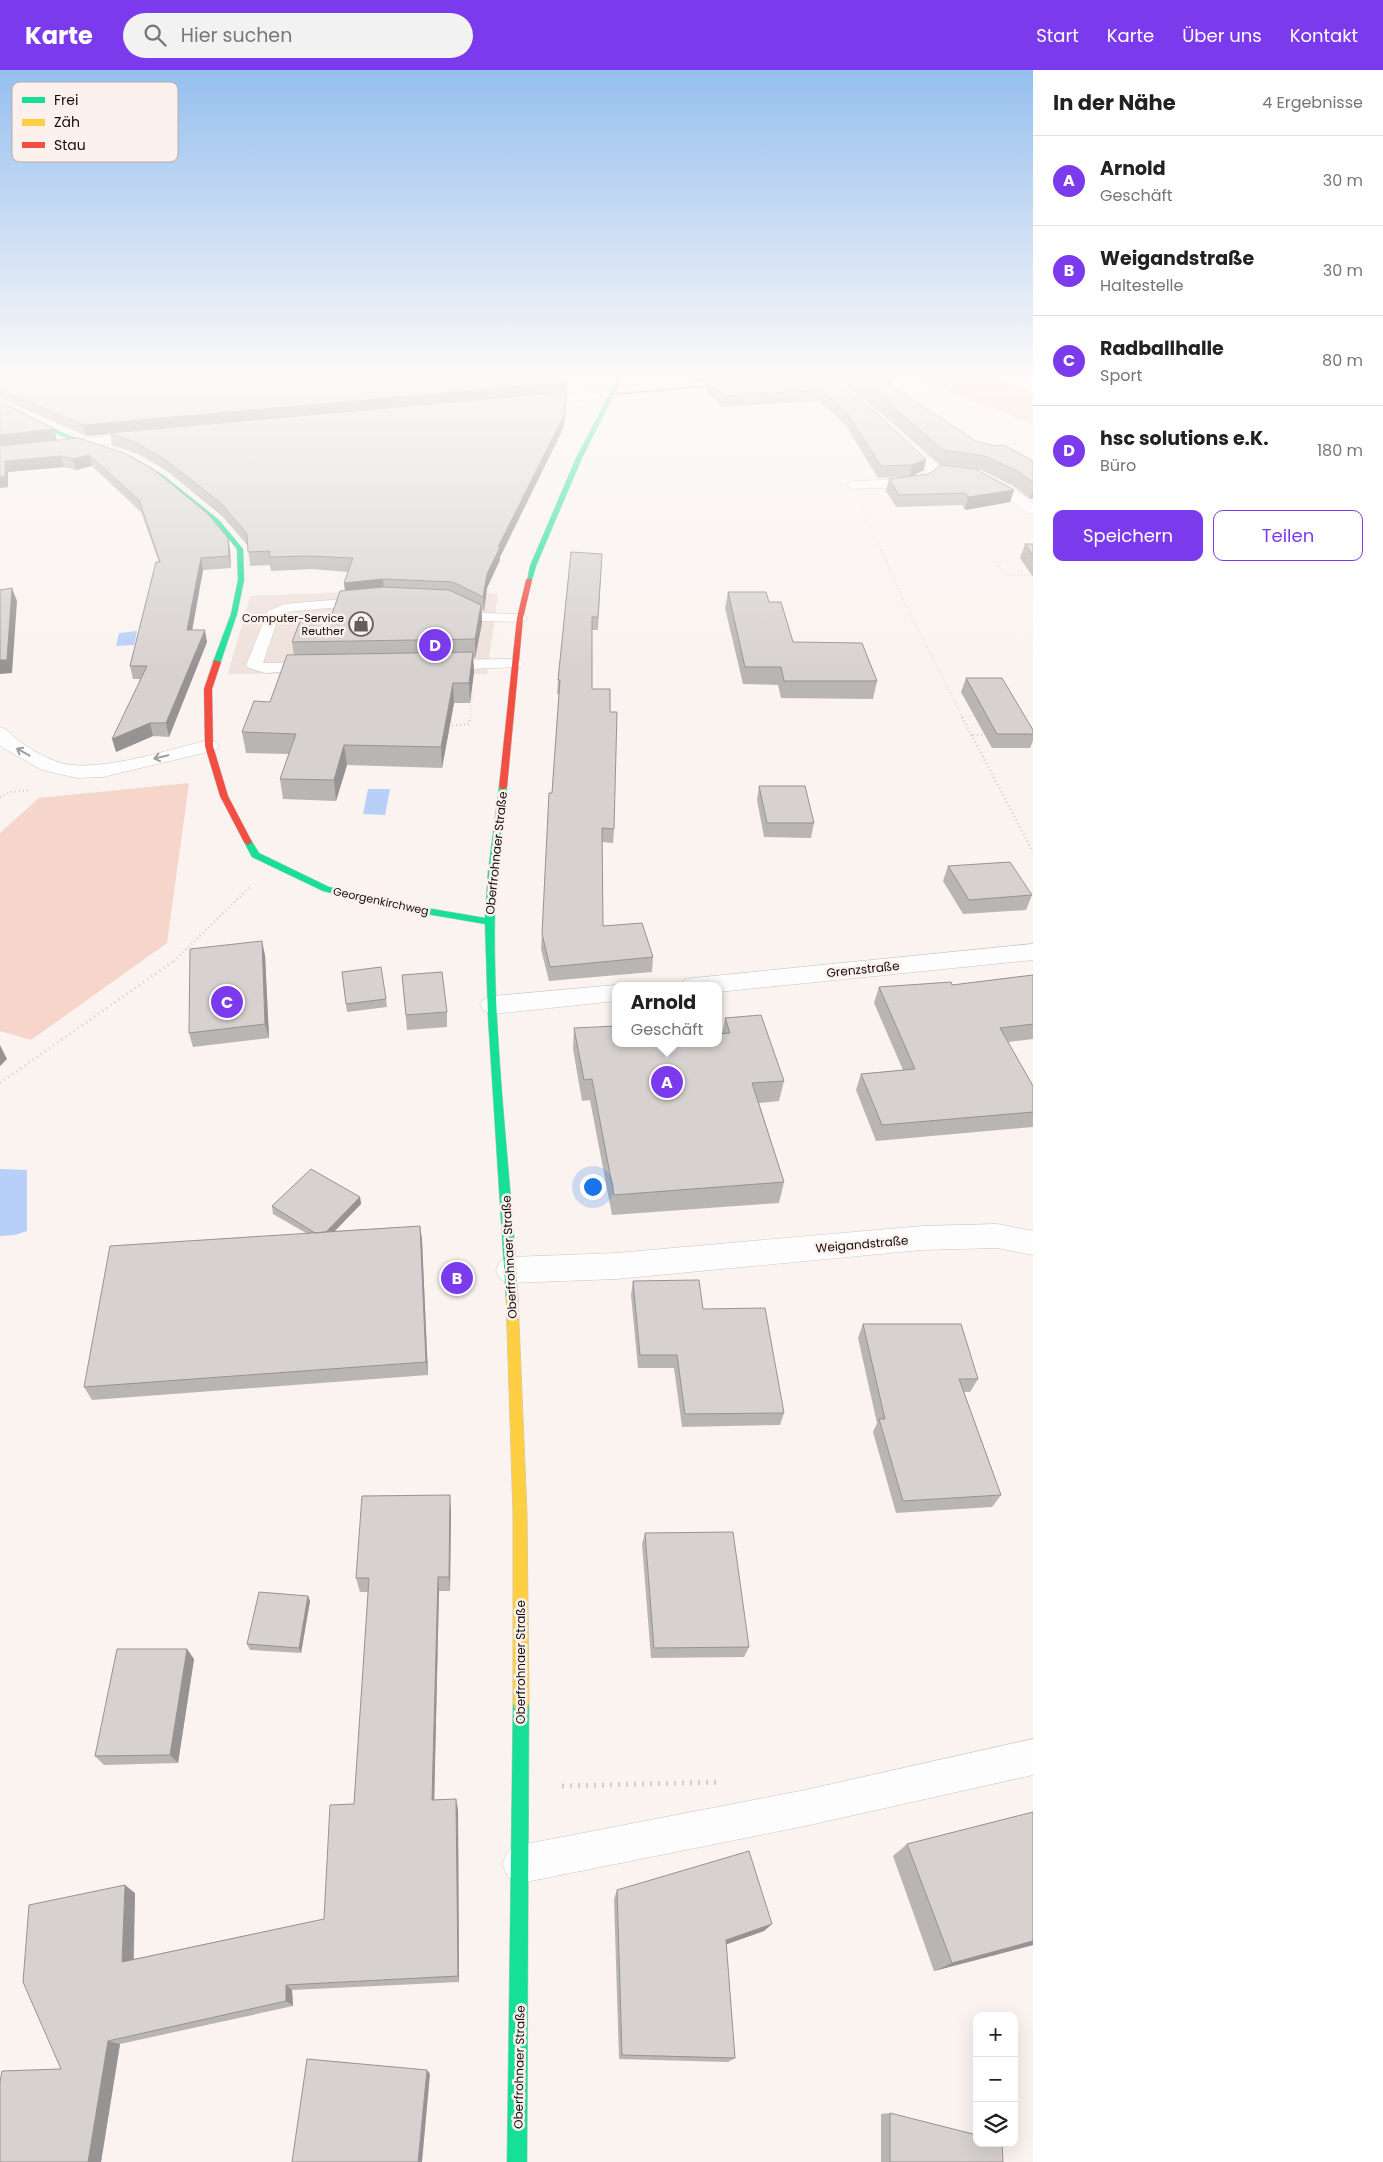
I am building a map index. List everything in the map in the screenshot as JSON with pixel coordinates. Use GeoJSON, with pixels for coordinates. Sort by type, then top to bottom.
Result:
{"type":"FeatureCollection","features":[{"type":"Feature","properties":{"kind":"main road","name":"Georgenkirchweg"},"geometry":{"type":"LineString","coordinates":[[155,473],[187,495],[217,521],[240,549],[242,580],[234,614],[208,690],[209,746],[224,796],[255,855],[326,889],[415,909],[490,922]]}},
{"type":"Feature","properties":{"kind":"main road","name":"Oberfrohnaer Straße"},"geometry":{"type":"LineString","coordinates":[[517,2162],[521,1864],[520,1514],[510,1270],[492,1005],[490,922],[495,847],[507,758],[520,618],[533,566],[573,473]]}},
{"type":"Feature","properties":{"kind":"street"},"geometry":{"type":"LineString","coordinates":[[853,485],[906,484],[927,480],[934,473]]}},
{"type":"Feature","properties":{"kind":"street"},"geometry":{"type":"LineString","coordinates":[[957,473],[975,474],[1007,491],[1032,509]]}},
{"type":"Feature","properties":{"kind":"street"},"geometry":{"type":"LineString","coordinates":[[0,733],[10,744],[49,766],[77,772],[103,771],[209,746]]}},
{"type":"Feature","properties":{"kind":"street","name":"Grenzstraße"},"geometry":{"type":"LineString","coordinates":[[722,983],[1033,952]]}},
{"type":"Feature","properties":{"kind":"street"},"geometry":{"type":"LineString","coordinates":[[492,1005],[612,993]]}},
{"type":"Feature","properties":{"kind":"street","name":"Weigandstraße"},"geometry":{"type":"LineString","coordinates":[[510,1270],[616,1266],[922,1238],[997,1236],[1033,1243]]}},
{"type":"Feature","properties":{"kind":"lane"},"geometry":{"type":"LineString","coordinates":[[333,667],[255,667],[254,665],[273,614],[284,608],[384,599]]}},
{"type":"Feature","properties":{"kind":"lane"},"geometry":{"type":"LineString","coordinates":[[434,601],[453,602],[480,616],[520,618]]}},
{"type":"Feature","properties":{"kind":"lane"},"geometry":{"type":"LineString","coordinates":[[429,666],[516,664]]}},
{"type":"Feature","properties":{"kind":"lane"},"geometry":{"type":"LineString","coordinates":[[521,1864],[805,1808],[1033,1757]]}},
{"type":"Feature","properties":{"kind":"path"},"geometry":{"type":"LineString","coordinates":[[853,485],[904,602],[1033,852]]}},
{"type":"Feature","properties":{"kind":"path"},"geometry":{"type":"LineString","coordinates":[[1001,562],[995,562],[1004,575],[1032,575]]}},
{"type":"Feature","properties":{"kind":"path"},"geometry":{"type":"LineString","coordinates":[[443,726],[470,724],[474,684]]}},
{"type":"Feature","properties":{"kind":"path"},"geometry":{"type":"LineString","coordinates":[[1026,710],[1029,716]]}},
{"type":"Feature","properties":{"kind":"path"},"geometry":{"type":"LineString","coordinates":[[962,716],[982,716]]}},
{"type":"Feature","properties":{"kind":"path"},"geometry":{"type":"LineString","coordinates":[[1020,716],[1033,716]]}},
{"type":"Feature","properties":{"kind":"path"},"geometry":{"type":"LineString","coordinates":[[974,735],[985,735]]}},
{"type":"Feature","properties":{"kind":"path"},"geometry":{"type":"LineString","coordinates":[[0,1082],[177,959],[273,863]]}},
{"type":"Feature","properties":{"kind":"shaded area"},"geometry":{"type":"Polygon","coordinates":[[[434,589],[498,594],[487,674],[228,674],[250,596],[434,589]]]}},
{"type":"Feature","properties":{"kind":"shaded area"},"geometry":{"type":"Polygon","coordinates":[[[189,783],[167,943],[31,1040],[0,1031],[0,833],[39,798],[189,783]]]}},
{"type":"Feature","properties":{"kind":"water"},"geometry":{"type":"Polygon","coordinates":[[[137,631],[134,645],[116,646],[119,633],[137,631]]]}},
{"type":"Feature","properties":{"kind":"water"},"geometry":{"type":"Polygon","coordinates":[[[368,789],[390,789],[385,815],[363,814],[368,789]]]}},
{"type":"Feature","properties":{"kind":"water"},"geometry":{"type":"Polygon","coordinates":[[[0,1169],[27,1170],[27,1231],[15,1235],[0,1236],[0,1169]]]}},
{"type":"Feature","properties":{"kind":"building"},"geometry":{"type":"Polygon","coordinates":[[[0,473],[5,473],[5,476],[0,477],[0,473]]]}},
{"type":"Feature","properties":{"kind":"building"},"geometry":{"type":"Polygon","coordinates":[[[109,473],[157,473],[208,514],[228,538],[229,556],[201,558],[187,630],[205,630],[166,723],[150,723],[112,739],[147,666],[130,666],[156,562],[160,562],[139,500],[109,473]]]}},
{"type":"Feature","properties":{"kind":"building"},"geometry":{"type":"Polygon","coordinates":[[[182,473],[535,473],[498,547],[500,547],[487,574],[483,597],[453,582],[383,579],[344,583],[353,558],[269,557],[270,551],[248,552],[247,534],[221,503],[182,473]]]}},
{"type":"Feature","properties":{"kind":"building"},"geometry":{"type":"Polygon","coordinates":[[[982,473],[1014,490],[968,497],[965,493],[899,495],[889,479],[929,474],[982,473]]]}},
{"type":"Feature","properties":{"kind":"building"},"geometry":{"type":"Polygon","coordinates":[[[1019,473],[1033,473],[1033,482],[1019,473]]]}},
{"type":"Feature","properties":{"kind":"building"},"geometry":{"type":"Polygon","coordinates":[[[1025,544],[1033,544],[1033,556],[1025,544]]]}},
{"type":"Feature","properties":{"kind":"building"},"geometry":{"type":"Polygon","coordinates":[[[571,552],[602,554],[598,617],[592,617],[592,689],[610,689],[610,712],[617,712],[614,829],[602,828],[603,926],[642,923],[653,957],[550,967],[542,934],[549,793],[552,793],[560,680],[558,680],[571,552]]]}},
{"type":"Feature","properties":{"kind":"building"},"geometry":{"type":"Polygon","coordinates":[[[383,587],[449,590],[481,605],[475,639],[292,642],[302,616],[331,617],[340,591],[383,587]]]}},
{"type":"Feature","properties":{"kind":"building"},"geometry":{"type":"Polygon","coordinates":[[[12,588],[7,660],[0,660],[0,590],[12,588]]]}},
{"type":"Feature","properties":{"kind":"building"},"geometry":{"type":"Polygon","coordinates":[[[728,592],[766,592],[769,602],[781,602],[793,642],[862,643],[877,681],[784,681],[781,667],[745,667],[728,592]]]}},
{"type":"Feature","properties":{"kind":"building"},"geometry":{"type":"Polygon","coordinates":[[[473,652],[469,683],[453,683],[441,747],[344,745],[334,780],[280,779],[296,734],[242,732],[254,701],[270,702],[287,655],[473,652]]]}},
{"type":"Feature","properties":{"kind":"building"},"geometry":{"type":"Polygon","coordinates":[[[966,678],[1002,678],[1033,730],[1033,734],[997,734],[966,678]]]}},
{"type":"Feature","properties":{"kind":"building"},"geometry":{"type":"Polygon","coordinates":[[[759,786],[805,786],[814,823],[767,823],[759,786]]]}},
{"type":"Feature","properties":{"kind":"building"},"geometry":{"type":"Polygon","coordinates":[[[1010,862],[1032,895],[969,900],[948,866],[1010,862]]]}},
{"type":"Feature","properties":{"kind":"building"},"geometry":{"type":"Polygon","coordinates":[[[262,941],[265,1024],[189,1033],[190,949],[262,941]]]}},
{"type":"Feature","properties":{"kind":"building"},"geometry":{"type":"Polygon","coordinates":[[[381,967],[386,999],[346,1004],[342,972],[381,967]]]}},
{"type":"Feature","properties":{"kind":"building"},"geometry":{"type":"Polygon","coordinates":[[[442,972],[447,1012],[406,1015],[402,975],[442,972]]]}},
{"type":"Feature","properties":{"kind":"building"},"geometry":{"type":"Polygon","coordinates":[[[1033,975],[1033,1024],[1000,1028],[1033,1086],[1033,1112],[882,1125],[861,1074],[915,1069],[879,987],[951,982],[952,985],[1033,975]]]}},
{"type":"Feature","properties":{"kind":"building"},"geometry":{"type":"Polygon","coordinates":[[[761,1015],[784,1081],[752,1083],[784,1182],[614,1195],[592,1079],[584,1080],[574,1028],[612,1026],[612,1047],[722,1047],[722,1034],[730,1033],[725,1018],[761,1015]]]}},
{"type":"Feature","properties":{"kind":"building"},"geometry":{"type":"Polygon","coordinates":[[[311,1169],[360,1197],[326,1232],[315,1233],[272,1206],[311,1169]]]}},
{"type":"Feature","properties":{"kind":"building"},"geometry":{"type":"Polygon","coordinates":[[[420,1226],[426,1362],[84,1387],[110,1246],[420,1226]]]}},
{"type":"Feature","properties":{"kind":"building"},"geometry":{"type":"Polygon","coordinates":[[[699,1280],[703,1309],[765,1308],[784,1413],[685,1414],[677,1355],[640,1355],[633,1281],[699,1280]]]}},
{"type":"Feature","properties":{"kind":"building"},"geometry":{"type":"Polygon","coordinates":[[[863,1324],[961,1324],[978,1379],[959,1379],[1001,1495],[903,1501],[879,1419],[885,1419],[863,1324]]]}},
{"type":"Feature","properties":{"kind":"building"},"geometry":{"type":"Polygon","coordinates":[[[450,1495],[449,1577],[438,1577],[432,1800],[456,1799],[458,1976],[286,1985],[286,2001],[108,2041],[88,2162],[0,2162],[0,2082],[2,2071],[61,2069],[23,1982],[29,1905],[125,1885],[122,1962],[324,1919],[330,1805],[354,1804],[369,1578],[356,1578],[362,1496],[450,1495]]]}},
{"type":"Feature","properties":{"kind":"building"},"geometry":{"type":"Polygon","coordinates":[[[733,1532],[749,1647],[654,1648],[645,1533],[733,1532]]]}},
{"type":"Feature","properties":{"kind":"building"},"geometry":{"type":"Polygon","coordinates":[[[259,1592],[308,1596],[299,1648],[247,1644],[259,1592]]]}},
{"type":"Feature","properties":{"kind":"building"},"geometry":{"type":"Polygon","coordinates":[[[117,1649],[187,1649],[170,1755],[95,1756],[117,1649]]]}},
{"type":"Feature","properties":{"kind":"building"},"geometry":{"type":"Polygon","coordinates":[[[1033,1812],[1033,1941],[952,1963],[907,1844],[1033,1812]]]}},
{"type":"Feature","properties":{"kind":"building"},"geometry":{"type":"Polygon","coordinates":[[[749,1851],[772,1924],[726,1940],[735,2058],[622,2055],[617,1890],[749,1851]]]}},
{"type":"Feature","properties":{"kind":"building"},"geometry":{"type":"Polygon","coordinates":[[[307,2059],[427,2070],[418,2162],[292,2162],[307,2059]]]}},
{"type":"Feature","properties":{"kind":"building"},"geometry":{"type":"Polygon","coordinates":[[[890,2113],[973,2134],[973,2147],[1002,2147],[1003,2162],[890,2162],[890,2113]]]}},
{"type":"Feature","properties":{"kind":"traffic: fast"},"geometry":{"type":"LineString","coordinates":[[155,473],[217,521],[240,549],[241,580],[234,614],[217,662]]}},
{"type":"Feature","properties":{"kind":"traffic: fast"},"geometry":{"type":"LineString","coordinates":[[529,580],[533,566],[573,473]]}},
{"type":"Feature","properties":{"kind":"traffic: fast"},"geometry":{"type":"LineString","coordinates":[[503,787],[494,855],[490,923],[493,1017],[512,1298]]}},
{"type":"Feature","properties":{"kind":"traffic: fast"},"geometry":{"type":"LineString","coordinates":[[248,842],[255,855],[326,889],[415,909],[490,922]]}},
{"type":"Feature","properties":{"kind":"traffic: fast"},"geometry":{"type":"LineString","coordinates":[[517,2162],[521,1703]]}},
{"type":"Feature","properties":{"kind":"traffic: slow"},"geometry":{"type":"LineString","coordinates":[[512,1298],[520,1514],[521,1703]]}},
{"type":"Feature","properties":{"kind":"traffic: jam"},"geometry":{"type":"LineString","coordinates":[[503,787],[520,618],[529,580]]}},
{"type":"Feature","properties":{"kind":"traffic: jam"},"geometry":{"type":"LineString","coordinates":[[217,662],[208,689],[209,746],[224,796],[248,842]]}},
{"type":"Feature","properties":{"kind":"place","name":"Computer-Service Reuther"},"geometry":{"type":"Point","coordinates":[361,624]}},
{"type":"Feature","properties":{"kind":"place","name":"hsc solutions e.K."},"geometry":{"type":"Point","coordinates":[435,645]}},
{"type":"Feature","properties":{"kind":"place","name":"Radballhalle"},"geometry":{"type":"Point","coordinates":[227,1002]}},
{"type":"Feature","properties":{"kind":"place","name":"Arnold"},"geometry":{"type":"Point","coordinates":[667,1082]}},
{"type":"Feature","properties":{"kind":"place","name":"Weigandstraße"},"geometry":{"type":"Point","coordinates":[457,1278]}}]}
